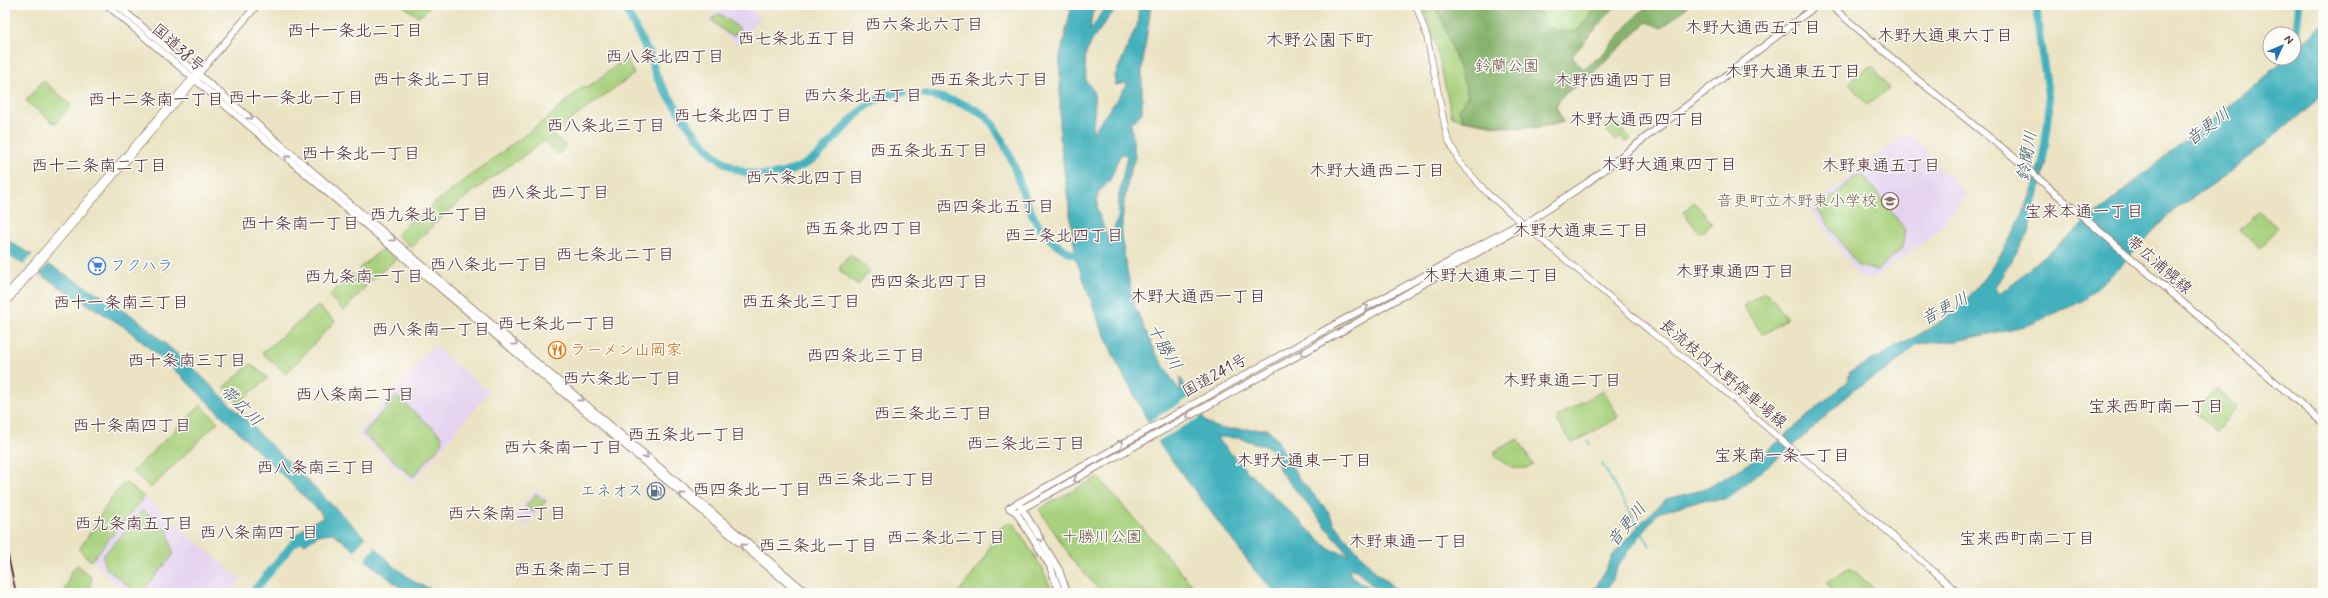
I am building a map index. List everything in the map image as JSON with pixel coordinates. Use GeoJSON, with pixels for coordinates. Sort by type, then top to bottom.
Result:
{"type":"FeatureCollection","features":[{"type":"Feature","properties":{"kind":"main road","name":"国道38号"},"geometry":{"type":"LineString","coordinates":[[107,5],[799,593]]}},
{"type":"Feature","properties":{"kind":"main road","name":"国道38号"},"geometry":{"type":"LineString","coordinates":[[117,5],[199,73],[807,593]]}},
{"type":"Feature","properties":{"kind":"main road"},"geometry":{"type":"LineString","coordinates":[[5,304],[30,271],[257,5]]}},
{"type":"Feature","properties":{"kind":"main road","name":"長流枝内木野停車場線"},"geometry":{"type":"LineString","coordinates":[[1416,5],[1427,37],[1444,123],[1452,148],[1468,173],[1486,192],[1651,332],[1718,385],[1958,593]]}},
{"type":"Feature","properties":{"kind":"main road","name":"国道241号"},"geometry":{"type":"LineString","coordinates":[[1016,512],[1337,334],[1518,229],[1524,223],[1588,182],[1817,5]]}},
{"type":"Feature","properties":{"kind":"main road","name":"帯広浦幌線"},"geometry":{"type":"LineString","coordinates":[[1830,5],[2015,158],[2323,423]]}},
{"type":"Feature","properties":{"kind":"main road","name":"国道241号"},"geometry":{"type":"LineString","coordinates":[[1017,503],[1332,326],[1515,226],[1524,223]]}},
{"type":"Feature","properties":{"kind":"main road"},"geometry":{"type":"LineString","coordinates":[[5,296],[30,271]]}},
{"type":"Feature","properties":{"kind":"main road"},"geometry":{"type":"LineString","coordinates":[[1060,593],[1050,566],[1016,512],[1009,508],[1017,503],[1023,509],[1059,570],[1067,593]]}},
{"type":"Feature","properties":{"kind":"shaded area"},"geometry":{"type":"Polygon","coordinates":[[[729,5],[746,5],[760,17],[737,44],[708,19],[729,5]]]}},
{"type":"Feature","properties":{"kind":"shaded area","name":"音更町立木野東小学校"},"geometry":{"type":"Polygon","coordinates":[[[1910,133],[1945,174],[1948,173],[1966,195],[1935,234],[1872,280],[1860,278],[1811,211],[1810,207],[1906,134],[1910,133]]]}},
{"type":"Feature","properties":{"kind":"shaded area"},"geometry":{"type":"Polygon","coordinates":[[[433,345],[489,392],[413,482],[357,434],[433,345]]]}},
{"type":"Feature","properties":{"kind":"shaded area"},"geometry":{"type":"Polygon","coordinates":[[[536,490],[548,500],[525,527],[513,517],[536,490]]]}},
{"type":"Feature","properties":{"kind":"shaded area"},"geometry":{"type":"Polygon","coordinates":[[[144,497],[241,580],[230,593],[129,593],[91,561],[144,497]]]}},
{"type":"Feature","properties":{"kind":"green space"},"geometry":{"type":"Polygon","coordinates":[[[407,5],[431,5],[422,15],[417,16],[405,7],[407,5]]]}},
{"type":"Feature","properties":{"kind":"green space","name":"鈴蘭公園"},"geometry":{"type":"Polygon","coordinates":[[[1423,5],[1616,5],[1572,56],[1588,75],[1561,97],[1556,107],[1563,122],[1521,128],[1480,123],[1452,117],[1435,41],[1423,5]]]}},
{"type":"Feature","properties":{"kind":"green space","name":"鈴蘭公園"},"geometry":{"type":"Polygon","coordinates":[[[1434,5],[1536,5],[1543,19],[1550,27],[1560,31],[1576,32],[1587,19],[1594,5],[1616,5],[1572,56],[1583,69],[1601,56],[1639,13],[1651,5],[1689,5],[1662,28],[1647,22],[1593,73],[1561,97],[1556,107],[1563,122],[1538,127],[1513,127],[1463,120],[1459,109],[1468,95],[1444,24],[1434,5]]]}},
{"type":"Feature","properties":{"kind":"green space"},"geometry":{"type":"Polygon","coordinates":[[[718,14],[722,15],[740,29],[733,36],[730,34],[729,35],[711,20],[718,14]]]}},
{"type":"Feature","properties":{"kind":"green space"},"geometry":{"type":"Polygon","coordinates":[[[626,58],[634,74],[565,124],[553,135],[566,146],[558,155],[544,141],[457,204],[426,232],[412,248],[397,235],[408,223],[550,116],[583,86],[587,88],[626,58]]]}},
{"type":"Feature","properties":{"kind":"green space"},"geometry":{"type":"Polygon","coordinates":[[[1870,66],[1874,67],[1889,89],[1867,105],[1849,82],[1870,66]]]}},
{"type":"Feature","properties":{"kind":"green space"},"geometry":{"type":"Polygon","coordinates":[[[43,80],[71,105],[56,123],[52,122],[26,101],[43,80]]]}},
{"type":"Feature","properties":{"kind":"green space"},"geometry":{"type":"Polygon","coordinates":[[[1616,121],[1631,139],[1626,143],[1620,137],[1615,141],[1604,127],[1616,121]]]}},
{"type":"Feature","properties":{"kind":"green space"},"geometry":{"type":"Polygon","coordinates":[[[1864,176],[1906,231],[1901,250],[1877,270],[1858,266],[1817,209],[1855,177],[1864,176]]]}},
{"type":"Feature","properties":{"kind":"green space"},"geometry":{"type":"Polygon","coordinates":[[[1694,202],[1712,223],[1700,234],[1683,212],[1694,202]]]}},
{"type":"Feature","properties":{"kind":"green space"},"geometry":{"type":"Polygon","coordinates":[[[2259,212],[2278,228],[2260,248],[2239,229],[2259,212]]]}},
{"type":"Feature","properties":{"kind":"green space"},"geometry":{"type":"Polygon","coordinates":[[[383,248],[396,259],[371,281],[359,269],[383,248]]]}},
{"type":"Feature","properties":{"kind":"green space"},"geometry":{"type":"Polygon","coordinates":[[[850,254],[870,271],[858,285],[840,271],[840,267],[850,254]]]}},
{"type":"Feature","properties":{"kind":"green space"},"geometry":{"type":"Polygon","coordinates":[[[352,274],[366,286],[344,311],[329,296],[352,274]]]}},
{"type":"Feature","properties":{"kind":"green space"},"geometry":{"type":"Polygon","coordinates":[[[1764,292],[1768,293],[1786,317],[1786,320],[1763,335],[1743,306],[1764,292]]]}},
{"type":"Feature","properties":{"kind":"green space"},"geometry":{"type":"Polygon","coordinates":[[[318,306],[335,321],[286,374],[262,353],[318,306]]]}},
{"type":"Feature","properties":{"kind":"green space"},"geometry":{"type":"Polygon","coordinates":[[[251,364],[268,378],[239,403],[224,387],[251,364]]]}},
{"type":"Feature","properties":{"kind":"green space"},"geometry":{"type":"Polygon","coordinates":[[[2218,390],[2237,407],[2217,431],[2196,413],[2196,411],[2213,391],[2218,390]]]}},
{"type":"Feature","properties":{"kind":"green space"},"geometry":{"type":"Polygon","coordinates":[[[1602,391],[1605,393],[1618,416],[1616,419],[1573,443],[1570,441],[1557,420],[1558,416],[1602,391]]]}},
{"type":"Feature","properties":{"kind":"green space"},"geometry":{"type":"Polygon","coordinates":[[[396,396],[443,437],[440,440],[443,442],[413,477],[363,434],[396,396]]]}},
{"type":"Feature","properties":{"kind":"green space"},"geometry":{"type":"Polygon","coordinates":[[[201,405],[218,422],[151,488],[132,472],[201,405]]]}},
{"type":"Feature","properties":{"kind":"green space"},"geometry":{"type":"Polygon","coordinates":[[[1518,439],[1533,465],[1522,468],[1513,467],[1504,463],[1495,456],[1495,451],[1518,439]]]}},
{"type":"Feature","properties":{"kind":"green space","name":"十勝川公園"},"geometry":{"type":"Polygon","coordinates":[[[1098,477],[1199,593],[1102,593],[1074,562],[1039,509],[1098,477]]]}},
{"type":"Feature","properties":{"kind":"green space"},"geometry":{"type":"Polygon","coordinates":[[[125,482],[144,497],[91,561],[79,550],[112,497],[125,482]]]}},
{"type":"Feature","properties":{"kind":"green space"},"geometry":{"type":"Polygon","coordinates":[[[536,494],[546,502],[533,512],[526,506],[536,494]]]}},
{"type":"Feature","properties":{"kind":"green space"},"geometry":{"type":"Polygon","coordinates":[[[143,510],[168,531],[173,555],[141,593],[136,593],[104,566],[103,556],[143,510]]]}},
{"type":"Feature","properties":{"kind":"green space"},"geometry":{"type":"Polygon","coordinates":[[[1008,523],[1015,525],[1042,568],[1053,593],[958,593],[983,561],[996,531],[1008,523]]]}},
{"type":"Feature","properties":{"kind":"green space"},"geometry":{"type":"Polygon","coordinates":[[[77,565],[92,578],[89,593],[64,593],[71,572],[77,565]]]}},
{"type":"Feature","properties":{"kind":"green space"},"geometry":{"type":"Polygon","coordinates":[[[1848,569],[1852,569],[1877,591],[1875,593],[1837,593],[1828,585],[1828,581],[1848,569]]]}},
{"type":"Feature","properties":{"kind":"water"},"geometry":{"type":"Polygon","coordinates":[[[1072,5],[1098,5],[1092,14],[1090,30],[1106,8],[1105,5],[1123,5],[1113,12],[1093,39],[1085,55],[1086,82],[1091,86],[1095,99],[1093,133],[1127,83],[1115,85],[1115,76],[1139,20],[1138,5],[1151,5],[1142,68],[1142,113],[1131,123],[1135,157],[1130,171],[1124,203],[1121,235],[1135,307],[1155,352],[1180,392],[1180,377],[1206,422],[1221,429],[1268,429],[1277,440],[1298,477],[1328,511],[1334,524],[1374,570],[1400,593],[1378,593],[1359,571],[1349,568],[1351,576],[1377,593],[1276,593],[1256,572],[1161,446],[1116,361],[1098,320],[1076,259],[1060,140],[1060,56],[1072,5]],[[1122,154],[1118,159],[1111,178],[1098,192],[1097,209],[1111,246],[1114,228],[1118,218],[1119,195],[1127,155],[1122,154]],[[1216,437],[1246,470],[1329,549],[1349,555],[1280,471],[1271,448],[1239,438],[1216,437]]]}},
{"type":"Feature","properties":{"kind":"water","name":"音更川"},"geometry":{"type":"Polygon","coordinates":[[[2323,24],[2323,95],[2235,169],[2169,214],[2118,269],[2082,301],[2029,325],[1957,341],[1916,344],[1894,365],[1852,391],[1808,433],[1727,499],[1697,501],[1658,513],[1621,561],[1606,593],[1593,593],[1613,555],[1643,521],[1666,499],[1706,489],[1764,454],[1848,381],[1850,372],[1917,336],[1943,320],[1957,309],[1984,278],[2007,244],[2025,208],[2043,150],[2046,148],[2047,161],[2029,232],[1995,287],[2000,294],[2195,131],[2246,94],[2277,66],[2302,66],[2302,43],[2323,24]]]}},
{"type":"Feature","properties":{"kind":"water"},"geometry":{"type":"Polygon","coordinates":[[[5,239],[107,299],[138,320],[191,366],[395,567],[415,582],[439,593],[411,593],[398,586],[333,533],[318,535],[305,544],[294,537],[310,523],[323,518],[321,513],[180,375],[126,328],[5,253],[5,239]]]}},
{"type":"Feature","properties":{"kind":"pier"},"geometry":{"type":"Polygon","coordinates":[[[34,253],[50,262],[39,275],[23,265],[34,253]]]}},
{"type":"Feature","properties":{"kind":"pier"},"geometry":{"type":"Polygon","coordinates":[[[1194,395],[1204,415],[1156,442],[1146,423],[1194,395]]]}},
{"type":"Feature","properties":{"kind":"pier"},"geometry":{"type":"Polygon","coordinates":[[[367,536],[376,546],[364,561],[354,551],[367,536]]]}},
{"type":"Feature","properties":{"kind":"waterway"},"geometry":{"type":"LineString","coordinates":[[625,5],[649,54],[659,81],[696,135],[716,156],[728,165],[741,171],[756,175],[772,175],[784,173],[801,167],[816,157],[855,116],[877,99],[890,94],[903,93]]}},
{"type":"Feature","properties":{"kind":"waterway","name":"鈴蘭川"},"geometry":{"type":"LineString","coordinates":[[2037,5],[2037,18],[2049,107],[2048,127],[2043,159]]}},
{"type":"Feature","properties":{"kind":"waterway"},"geometry":{"type":"LineString","coordinates":[[2297,26],[2299,5]]}},
{"type":"Feature","properties":{"kind":"waterway"},"geometry":{"type":"LineString","coordinates":[[925,94],[972,108],[992,123],[1010,156],[1030,209],[1038,225],[1049,238],[1065,250],[1086,259]]}},
{"type":"Feature","properties":{"kind":"waterway"},"geometry":{"type":"LineString","coordinates":[[1588,441],[1590,445]]}},
{"type":"Feature","properties":{"kind":"waterway","name":"音更川"},"geometry":{"type":"LineString","coordinates":[[1602,464],[1638,526]]}},
{"type":"Feature","properties":{"kind":"waterway"},"geometry":{"type":"LineString","coordinates":[[252,593],[293,544],[307,533]]}},
{"type":"Feature","properties":{"kind":"waterway","name":"音更川"},"geometry":{"type":"LineString","coordinates":[[1642,533],[1650,546]]}},
{"type":"Feature","properties":{"kind":"railway"},"geometry":{"type":"LineString","coordinates":[[5,541],[16,593]]}},
{"type":"Feature","properties":{"kind":"place","name":"音更町立木野東小学校"},"geometry":{"type":"Point","coordinates":[1890,201]}},
{"type":"Feature","properties":{"kind":"place","name":"フクハラ"},"geometry":{"type":"Point","coordinates":[97,266]}},
{"type":"Feature","properties":{"kind":"place","name":"ラーメン山岡家"},"geometry":{"type":"Point","coordinates":[557,350]}},
{"type":"Feature","properties":{"kind":"place","name":"エネオス"},"geometry":{"type":"Point","coordinates":[656,491]}},
{"type":"Feature","properties":{"kind":"district","name":"西六条北六丁目"},"geometry":{"type":"Point","coordinates":[924,25]}},
{"type":"Feature","properties":{"kind":"district","name":"木野大通西五丁目"},"geometry":{"type":"Point","coordinates":[1753,28]}},
{"type":"Feature","properties":{"kind":"district","name":"西十一条北二丁目"},"geometry":{"type":"Point","coordinates":[355,31]}},
{"type":"Feature","properties":{"kind":"district","name":"木野大通東六丁目"},"geometry":{"type":"Point","coordinates":[1945,36]}},
{"type":"Feature","properties":{"kind":"district","name":"西七条北五丁目"},"geometry":{"type":"Point","coordinates":[797,39]}},
{"type":"Feature","properties":{"kind":"district","name":"木野公園下町"},"geometry":{"type":"Point","coordinates":[1319,41]}},
{"type":"Feature","properties":{"kind":"district","name":"西八条北四丁目"},"geometry":{"type":"Point","coordinates":[665,57]}},
{"type":"Feature","properties":{"kind":"district","name":"木野大通東五丁目"},"geometry":{"type":"Point","coordinates":[1793,72]}},
{"type":"Feature","properties":{"kind":"district","name":"西十条北二丁目"},"geometry":{"type":"Point","coordinates":[432,80]}},
{"type":"Feature","properties":{"kind":"district","name":"西五条北六丁目"},"geometry":{"type":"Point","coordinates":[989,80]}},
{"type":"Feature","properties":{"kind":"district","name":"木野西通四丁目"},"geometry":{"type":"Point","coordinates":[1614,81]}},
{"type":"Feature","properties":{"kind":"district","name":"西六条北五丁目"},"geometry":{"type":"Point","coordinates":[863,96]}},
{"type":"Feature","properties":{"kind":"district","name":"西十一条北一丁目"},"geometry":{"type":"Point","coordinates":[296,98]}},
{"type":"Feature","properties":{"kind":"district","name":"西十二条南一丁目"},"geometry":{"type":"Point","coordinates":[156,100]}},
{"type":"Feature","properties":{"kind":"district","name":"西七条北四丁目"},"geometry":{"type":"Point","coordinates":[733,116]}},
{"type":"Feature","properties":{"kind":"district","name":"木野大通西四丁目"},"geometry":{"type":"Point","coordinates":[1637,120]}},
{"type":"Feature","properties":{"kind":"district","name":"西八条北三丁目"},"geometry":{"type":"Point","coordinates":[606,126]}},
{"type":"Feature","properties":{"kind":"district","name":"西五条北五丁目"},"geometry":{"type":"Point","coordinates":[929,151]}},
{"type":"Feature","properties":{"kind":"district","name":"西十条北一丁目"},"geometry":{"type":"Point","coordinates":[361,154]}},
{"type":"Feature","properties":{"kind":"district","name":"木野大通東四丁目"},"geometry":{"type":"Point","coordinates":[1669,165]}},
{"type":"Feature","properties":{"kind":"district","name":"西十二条南二丁目"},"geometry":{"type":"Point","coordinates":[99,166]}},
{"type":"Feature","properties":{"kind":"district","name":"木野東通五丁目"},"geometry":{"type":"Point","coordinates":[1881,166]}},
{"type":"Feature","properties":{"kind":"district","name":"木野大通西二丁目"},"geometry":{"type":"Point","coordinates":[1377,171]}},
{"type":"Feature","properties":{"kind":"district","name":"西六条北四丁目"},"geometry":{"type":"Point","coordinates":[805,178]}},
{"type":"Feature","properties":{"kind":"district","name":"西八条北二丁目"},"geometry":{"type":"Point","coordinates":[550,193]}},
{"type":"Feature","properties":{"kind":"district","name":"西四条北五丁目"},"geometry":{"type":"Point","coordinates":[995,207]}},
{"type":"Feature","properties":{"kind":"district","name":"宝来本通一丁目"},"geometry":{"type":"Point","coordinates":[2084,212]}},
{"type":"Feature","properties":{"kind":"district","name":"西九条北一丁目"},"geometry":{"type":"Point","coordinates":[429,215]}},
{"type":"Feature","properties":{"kind":"district","name":"西十条南一丁目"},"geometry":{"type":"Point","coordinates":[300,224]}},
{"type":"Feature","properties":{"kind":"district","name":"西五条北四丁目"},"geometry":{"type":"Point","coordinates":[864,229]}},
{"type":"Feature","properties":{"kind":"district","name":"木野大通東三丁目"},"geometry":{"type":"Point","coordinates":[1581,231]}},
{"type":"Feature","properties":{"kind":"district","name":"西三条北四丁目"},"geometry":{"type":"Point","coordinates":[1064,236]}},
{"type":"Feature","properties":{"kind":"district","name":"西七条北二丁目"},"geometry":{"type":"Point","coordinates":[615,255]}},
{"type":"Feature","properties":{"kind":"district","name":"西八条北一丁目"},"geometry":{"type":"Point","coordinates":[489,265]}},
{"type":"Feature","properties":{"kind":"district","name":"木野東通四丁目"},"geometry":{"type":"Point","coordinates":[1735,272]}},
{"type":"Feature","properties":{"kind":"district","name":"木野大通東二丁目"},"geometry":{"type":"Point","coordinates":[1491,276]}},
{"type":"Feature","properties":{"kind":"district","name":"西九条南一丁目"},"geometry":{"type":"Point","coordinates":[364,277]}},
{"type":"Feature","properties":{"kind":"district","name":"西四条北四丁目"},"geometry":{"type":"Point","coordinates":[929,282]}},
{"type":"Feature","properties":{"kind":"district","name":"木野大通西一丁目"},"geometry":{"type":"Point","coordinates":[1198,297]}},
{"type":"Feature","properties":{"kind":"district","name":"西五条北三丁目"},"geometry":{"type":"Point","coordinates":[801,302]}},
{"type":"Feature","properties":{"kind":"district","name":"西十一条南三丁目"},"geometry":{"type":"Point","coordinates":[121,303]}},
{"type":"Feature","properties":{"kind":"district","name":"西七条北一丁目"},"geometry":{"type":"Point","coordinates":[557,324]}},
{"type":"Feature","properties":{"kind":"district","name":"西八条南一丁目"},"geometry":{"type":"Point","coordinates":[431,330]}},
{"type":"Feature","properties":{"kind":"district","name":"西四条北三丁目"},"geometry":{"type":"Point","coordinates":[866,356]}},
{"type":"Feature","properties":{"kind":"district","name":"西十条南三丁目"},"geometry":{"type":"Point","coordinates":[187,361]}},
{"type":"Feature","properties":{"kind":"district","name":"西六条北一丁目"},"geometry":{"type":"Point","coordinates":[622,379]}},
{"type":"Feature","properties":{"kind":"district","name":"木野東通二丁目"},"geometry":{"type":"Point","coordinates":[1562,381]}},
{"type":"Feature","properties":{"kind":"district","name":"西八条南二丁目"},"geometry":{"type":"Point","coordinates":[355,395]}},
{"type":"Feature","properties":{"kind":"district","name":"宝来西町南一丁目"},"geometry":{"type":"Point","coordinates":[2156,407]}},
{"type":"Feature","properties":{"kind":"district","name":"西三条北三丁目"},"geometry":{"type":"Point","coordinates":[933,414]}},
{"type":"Feature","properties":{"kind":"district","name":"西十条南四丁目"},"geometry":{"type":"Point","coordinates":[132,426]}},
{"type":"Feature","properties":{"kind":"district","name":"西五条北一丁目"},"geometry":{"type":"Point","coordinates":[687,435]}},
{"type":"Feature","properties":{"kind":"district","name":"西二条北三丁目"},"geometry":{"type":"Point","coordinates":[1026,444]}},
{"type":"Feature","properties":{"kind":"district","name":"西六条南一丁目"},"geometry":{"type":"Point","coordinates":[563,448]}},
{"type":"Feature","properties":{"kind":"district","name":"宝来南一条一丁目"},"geometry":{"type":"Point","coordinates":[1782,456]}},
{"type":"Feature","properties":{"kind":"district","name":"木野大通東一丁目"},"geometry":{"type":"Point","coordinates":[1304,461]}},
{"type":"Feature","properties":{"kind":"district","name":"西八条南三丁目"},"geometry":{"type":"Point","coordinates":[316,468]}},
{"type":"Feature","properties":{"kind":"district","name":"西三条北二丁目"},"geometry":{"type":"Point","coordinates":[876,480]}},
{"type":"Feature","properties":{"kind":"district","name":"西四条北一丁目"},"geometry":{"type":"Point","coordinates":[752,490]}},
{"type":"Feature","properties":{"kind":"district","name":"西六条南二丁目"},"geometry":{"type":"Point","coordinates":[507,514]}},
{"type":"Feature","properties":{"kind":"district","name":"西九条南五丁目"},"geometry":{"type":"Point","coordinates":[134,524]}},
{"type":"Feature","properties":{"kind":"district","name":"西八条南四丁目"},"geometry":{"type":"Point","coordinates":[259,533]}},
{"type":"Feature","properties":{"kind":"district","name":"西二条北二丁目"},"geometry":{"type":"Point","coordinates":[946,538]}},
{"type":"Feature","properties":{"kind":"district","name":"宝来西町南二丁目"},"geometry":{"type":"Point","coordinates":[2027,539]}},
{"type":"Feature","properties":{"kind":"district","name":"木野東通一丁目"},"geometry":{"type":"Point","coordinates":[1408,542]}},
{"type":"Feature","properties":{"kind":"district","name":"西三条北一丁目"},"geometry":{"type":"Point","coordinates":[818,546]}},
{"type":"Feature","properties":{"kind":"district","name":"西五条南二丁目"},"geometry":{"type":"Point","coordinates":[573,570]}},
{"type":"Feature","properties":{"kind":"water label","name":"十勝川"},"geometry":{"type":"Point","coordinates":[1164,347]}},
{"type":"Feature","properties":{"kind":"water label","name":"帯広川"},"geometry":{"type":"Point","coordinates":[241,406]}}]}
